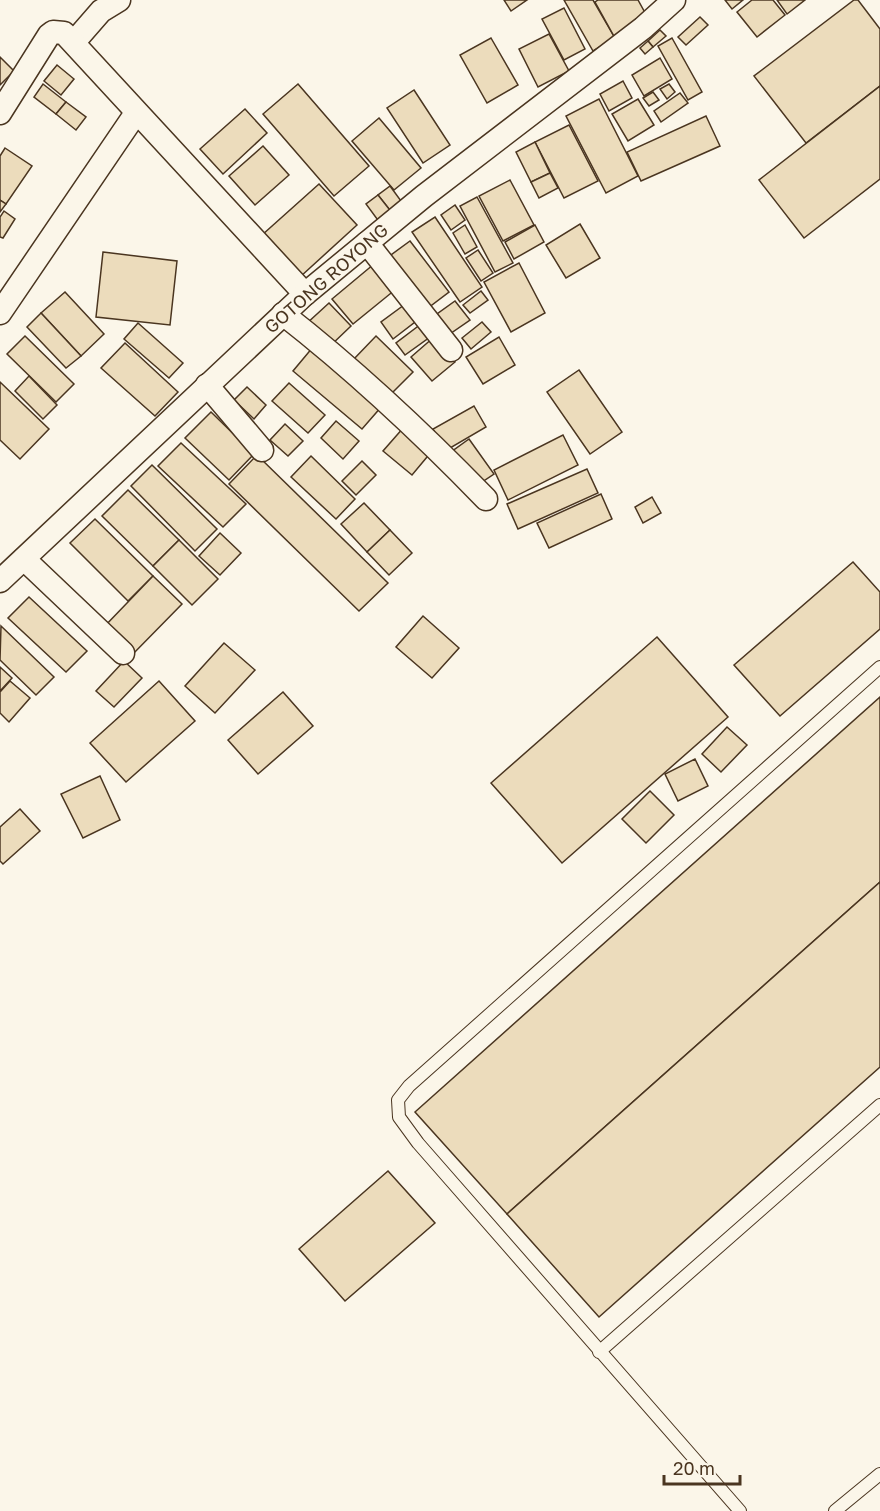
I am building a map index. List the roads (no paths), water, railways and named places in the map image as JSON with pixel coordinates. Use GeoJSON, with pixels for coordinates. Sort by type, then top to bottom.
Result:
{"type":"FeatureCollection","features":[{"type":"Feature","properties":{"kind":"street"},"geometry":{"type":"LineString","coordinates":[[74,42],[101,11],[119,0]]}},
{"type":"Feature","properties":{"kind":"street","name":"GOTONG ROYONG"},"geometry":{"type":"LineString","coordinates":[[0,581],[305,294],[480,152],[643,28],[674,0]]}},
{"type":"Feature","properties":{"kind":"street"},"geometry":{"type":"LineString","coordinates":[[0,113],[49,35],[53,32],[64,33],[305,294]]}},
{"type":"Feature","properties":{"kind":"street"},"geometry":{"type":"LineString","coordinates":[[0,312],[136,113]]}},
{"type":"Feature","properties":{"kind":"street"},"geometry":{"type":"LineString","coordinates":[[367,243],[451,350]]}},
{"type":"Feature","properties":{"kind":"street"},"geometry":{"type":"LineString","coordinates":[[283,314],[361,377],[445,455],[486,499]]}},
{"type":"Feature","properties":{"kind":"street"},"geometry":{"type":"LineString","coordinates":[[207,385],[262,450]]}},
{"type":"Feature","properties":{"kind":"street"},"geometry":{"type":"LineString","coordinates":[[24,559],[123,653]]}},
{"type":"Feature","properties":{"kind":"lane"},"geometry":{"type":"LineString","coordinates":[[740,1511],[599,1353],[418,1143],[399,1117],[398,1100],[409,1086],[489,1014],[880,667]]}},
{"type":"Feature","properties":{"kind":"lane"},"geometry":{"type":"LineString","coordinates":[[599,1353],[880,1105]]}},
{"type":"Feature","properties":{"kind":"lane"},"geometry":{"type":"LineString","coordinates":[[835,1511],[880,1474]]}}]}
